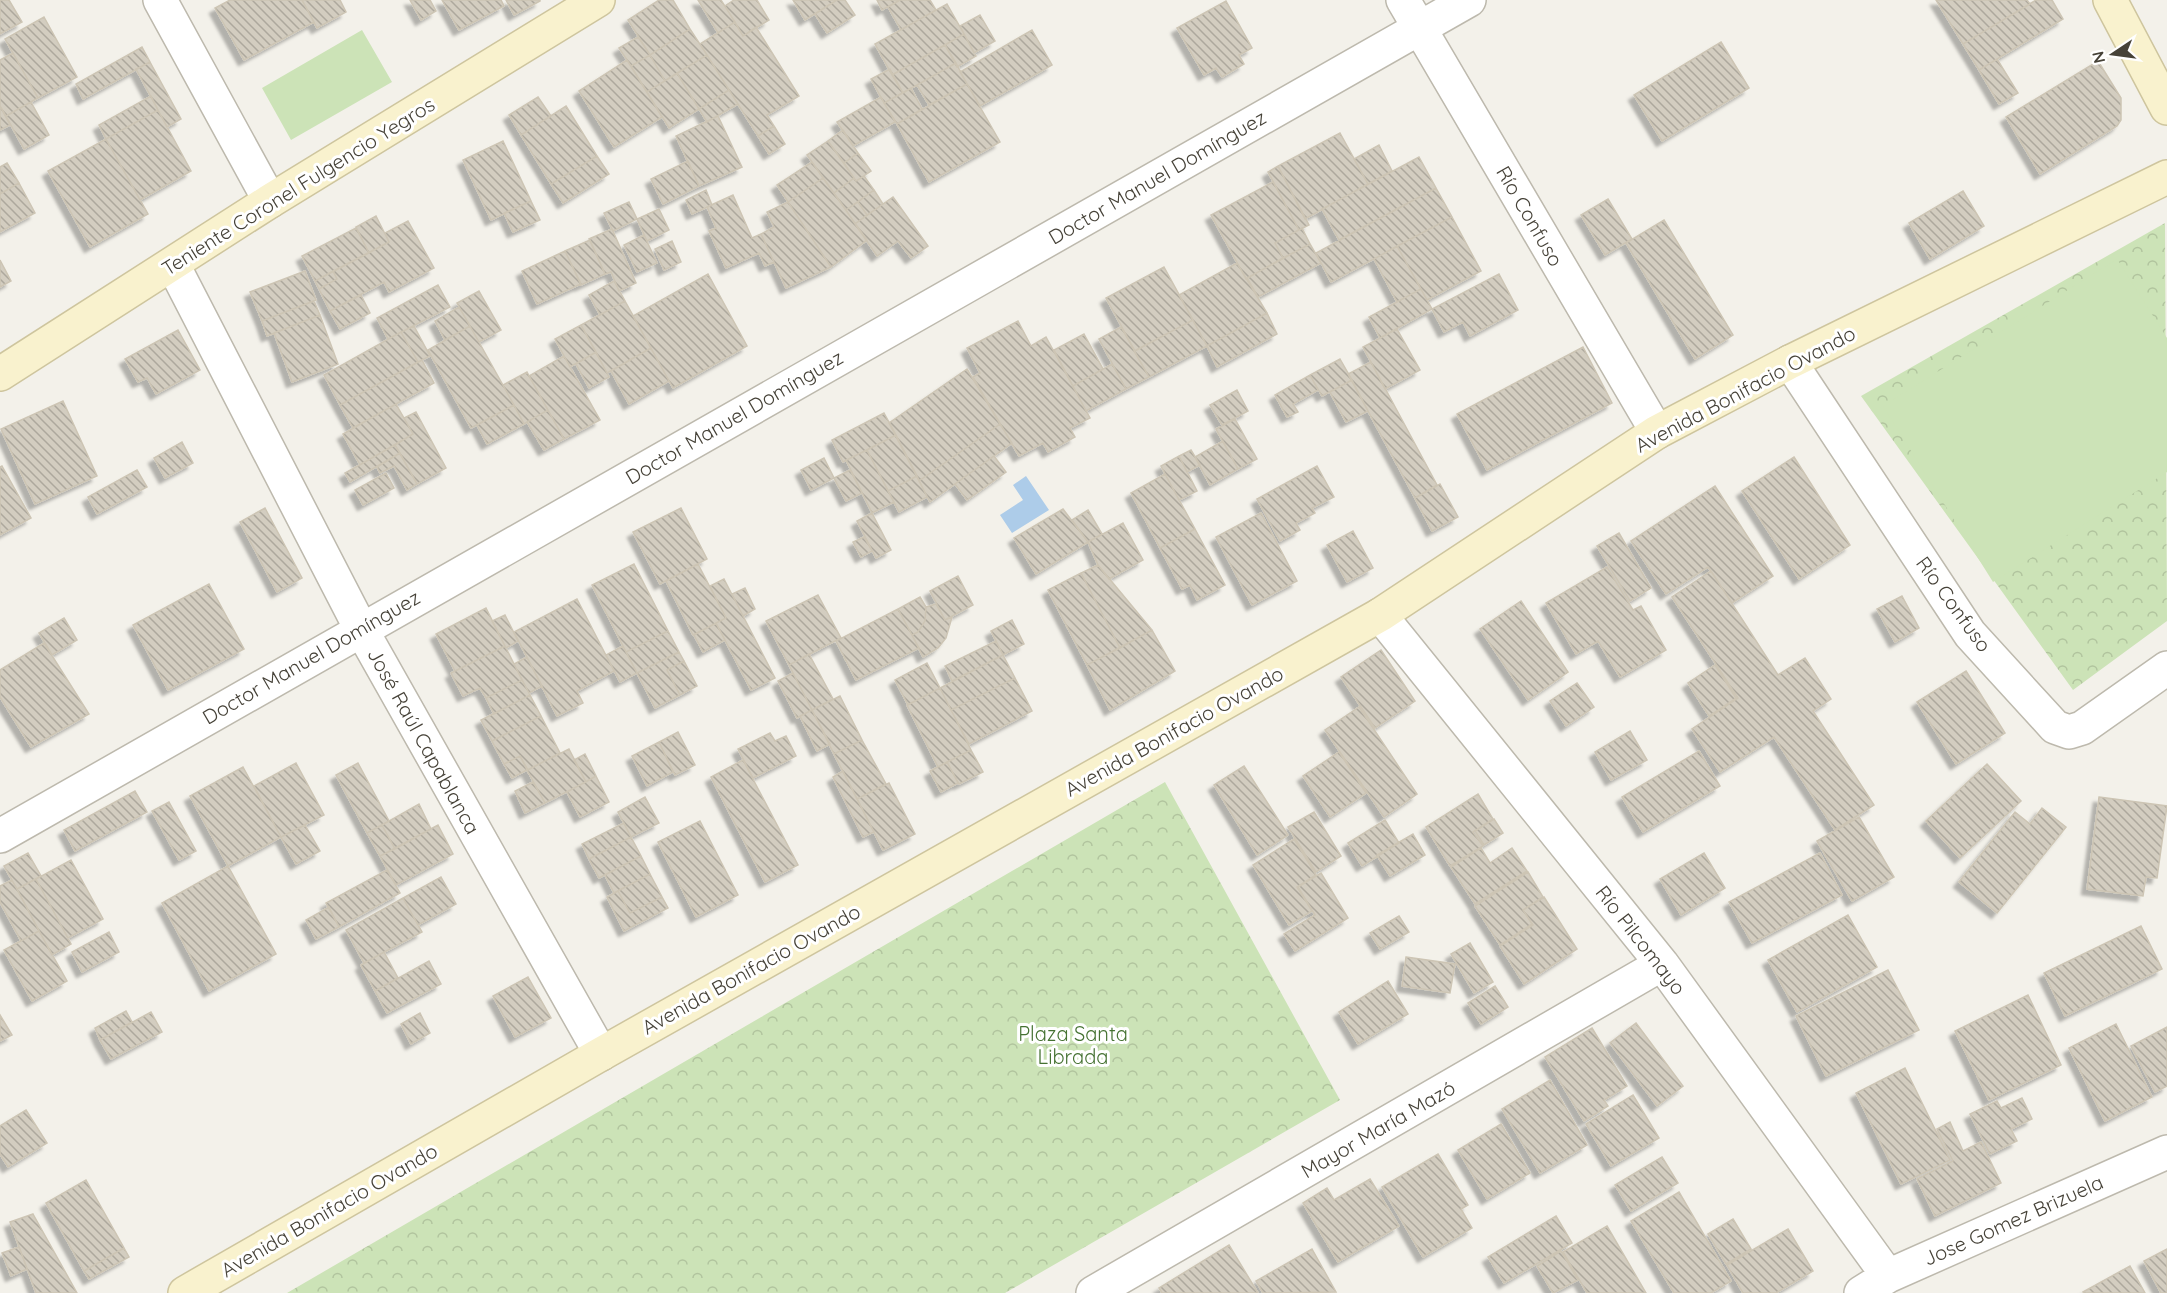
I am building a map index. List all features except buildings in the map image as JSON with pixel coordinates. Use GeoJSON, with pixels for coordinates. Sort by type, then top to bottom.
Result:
{"type":"FeatureCollection","features":[{"type":"Feature","properties":{"kind":"main road","name":"Teniente Coronel Fulgencio Yegros"},"geometry":{"type":"LineString","coordinates":[[0,374],[270,201],[598,0]]}},
{"type":"Feature","properties":{"kind":"main road"},"geometry":{"type":"LineString","coordinates":[[2110,0],[2167,108]]}},
{"type":"Feature","properties":{"kind":"main road","name":"Avenida Bonifacio Ovando"},"geometry":{"type":"LineString","coordinates":[[185,1293],[601,1054],[1380,615],[1657,432],[1790,362],[2167,177]]}},
{"type":"Feature","properties":{"kind":"street"},"geometry":{"type":"LineString","coordinates":[[160,0],[270,201]]}},
{"type":"Feature","properties":{"kind":"street","name":"Río Confuso"},"geometry":{"type":"LineString","coordinates":[[1403,0],[1657,432]]}},
{"type":"Feature","properties":{"kind":"street","name":"Doctor Manuel Domínguez"},"geometry":{"type":"LineString","coordinates":[[0,836],[1469,0]]}},
{"type":"Feature","properties":{"kind":"street","name":"José Raúl Capablanca"},"geometry":{"type":"LineString","coordinates":[[173,265],[361,629],[601,1054]]}},
{"type":"Feature","properties":{"kind":"street","name":"Río Confuso"},"geometry":{"type":"LineString","coordinates":[[1790,362],[1970,634],[2055,727],[2069,732],[2082,728],[2167,668]]}},
{"type":"Feature","properties":{"kind":"street","name":"Río Pilcomayo"},"geometry":{"type":"LineString","coordinates":[[1380,615],[1662,964],[1875,1285]]}},
{"type":"Feature","properties":{"kind":"street","name":"Mayor María Mazó"},"geometry":{"type":"LineString","coordinates":[[1093,1293],[1662,964]]}},
{"type":"Feature","properties":{"kind":"street","name":"Jose Gomez Brizuela"},"geometry":{"type":"LineString","coordinates":[[1875,1285],[2167,1152]]}},
{"type":"Feature","properties":{"kind":"green space"},"geometry":{"type":"Polygon","coordinates":[[[362,30],[392,82],[291,140],[262,88],[362,30]]]}},
{"type":"Feature","properties":{"kind":"green space"},"geometry":{"type":"Polygon","coordinates":[[[2165,223],[2167,621],[2073,690],[1861,396],[2165,223]]]}},
{"type":"Feature","properties":{"kind":"green space"},"geometry":{"type":"Polygon","coordinates":[[[2117,259],[2167,338],[2167,472],[1993,582],[1883,406],[2117,259]]]}},
{"type":"Feature","properties":{"kind":"green space","name":"Plaza Santa Librada"},"geometry":{"type":"Polygon","coordinates":[[[1165,782],[1340,1100],[1005,1293],[287,1293],[1165,782]]]}},
{"type":"Feature","properties":{"kind":"water"},"geometry":{"type":"Polygon","coordinates":[[[1026,476],[1049,510],[1012,533],[1000,515],[1023,500],[1013,485],[1026,476]]]}}]}
